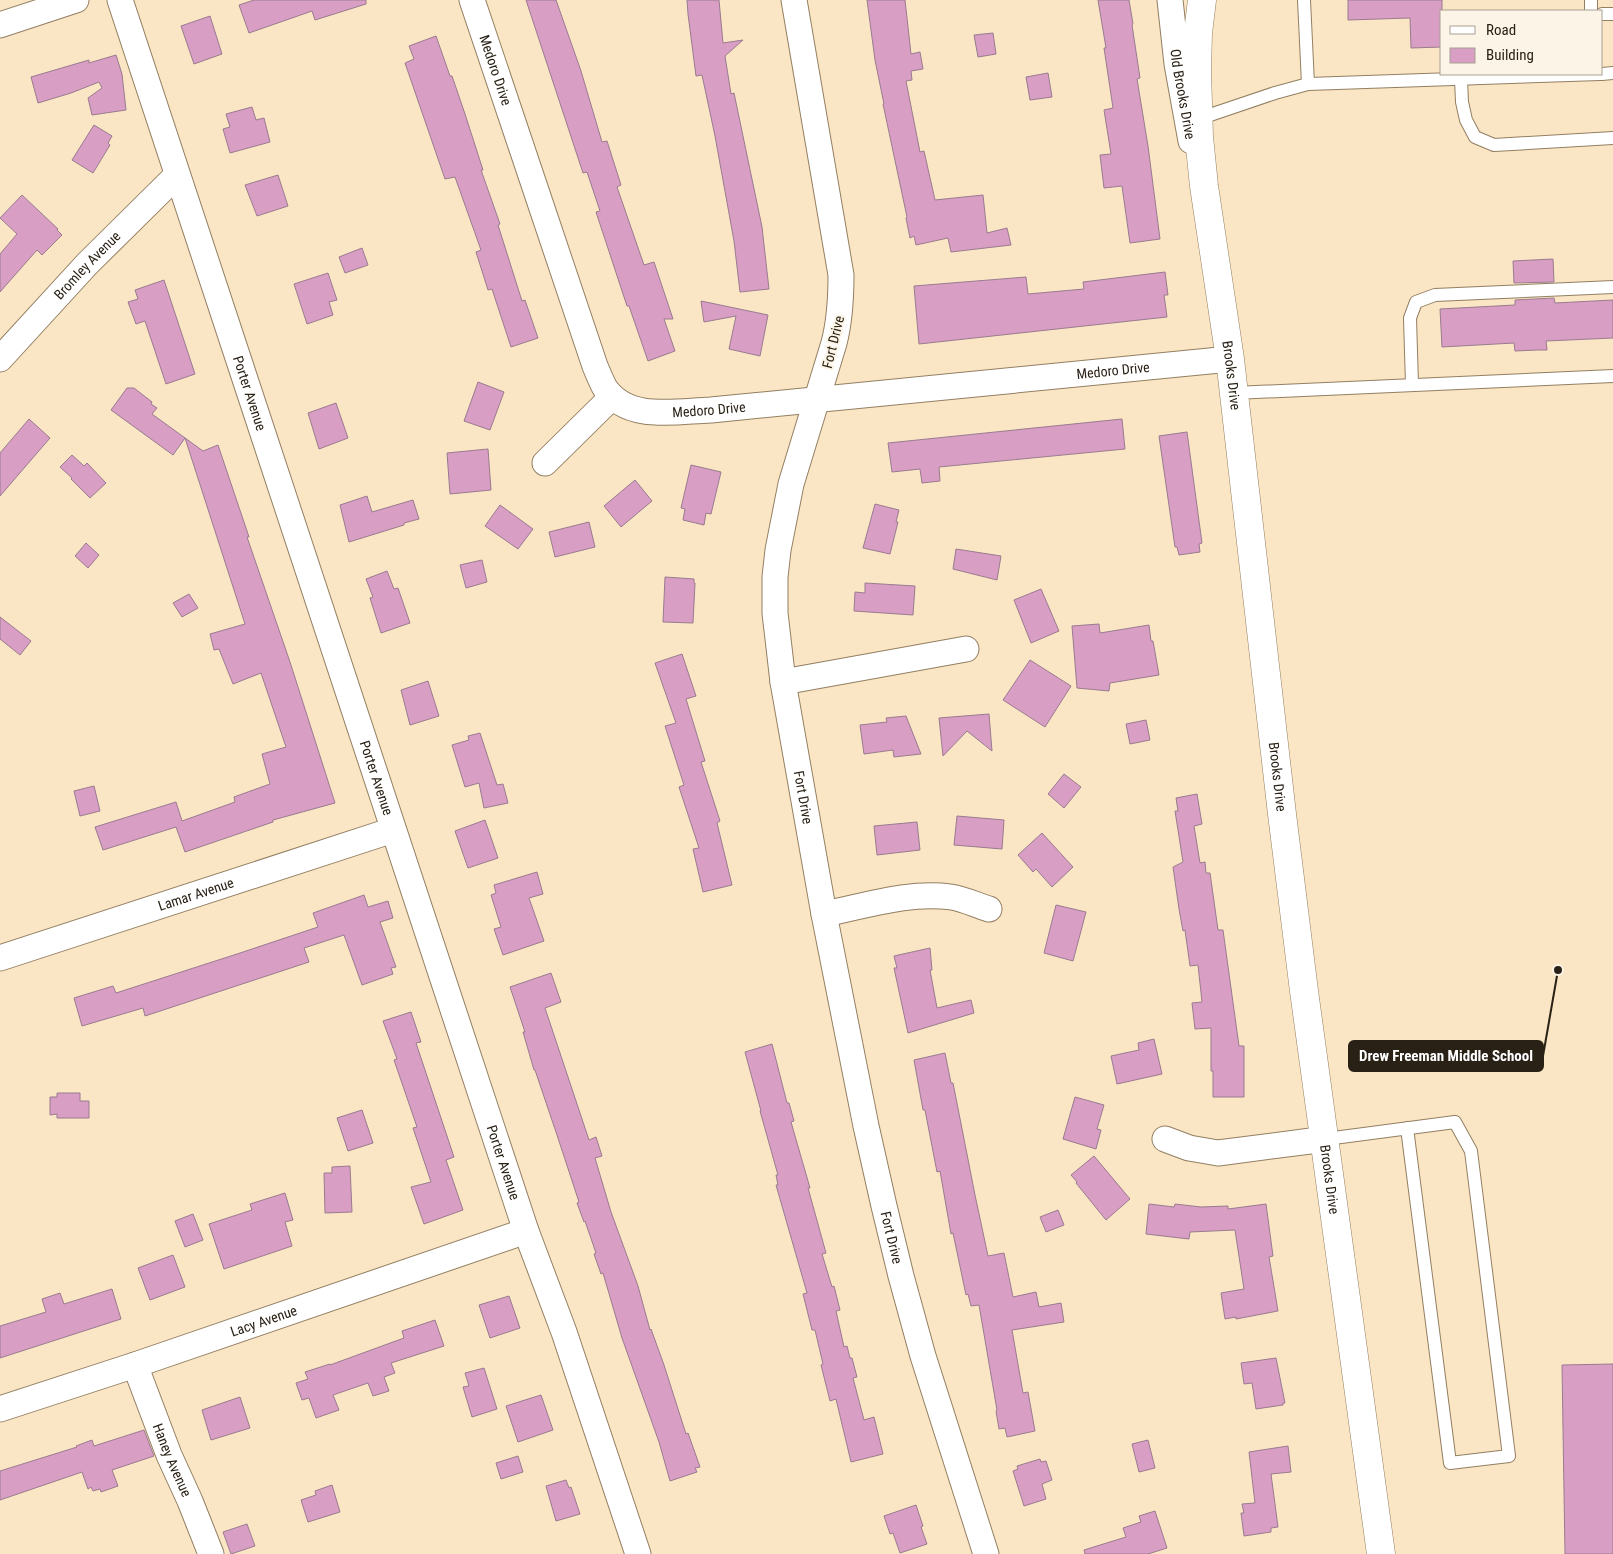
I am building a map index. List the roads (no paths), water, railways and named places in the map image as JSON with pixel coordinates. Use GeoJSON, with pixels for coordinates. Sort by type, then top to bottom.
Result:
{"type":"FeatureCollection","features":[{"type":"Feature","properties":{"kind":"street"},"geometry":{"type":"LineString","coordinates":[[0,25],[76,0]]}},
{"type":"Feature","properties":{"kind":"street","name":"Porter Avenue"},"geometry":{"type":"LineString","coordinates":[[120,0],[526,1231],[564,1332],[638,1554]]}},
{"type":"Feature","properties":{"kind":"street","name":"Medoro Drive"},"geometry":{"type":"LineString","coordinates":[[472,0],[587,346],[605,387],[624,406],[648,412],[711,410],[1230,359]]}},
{"type":"Feature","properties":{"kind":"street","name":"Fort Drive"},"geometry":{"type":"LineString","coordinates":[[794,0],[841,275],[841,301],[839,321],[818,400],[791,484],[778,550],[775,577],[775,613],[783,682],[824,914],[866,1126],[900,1276],[923,1356],[986,1554]]}},
{"type":"Feature","properties":{"kind":"street","name":"Old Brooks Drive"},"geometry":{"type":"LineString","coordinates":[[1170,0],[1177,64],[1188,130],[1204,186]]}},
{"type":"Feature","properties":{"kind":"street","name":"Brooks Drive"},"geometry":{"type":"LineString","coordinates":[[1202,0],[1196,71],[1204,186],[1230,359],[1304,991],[1326,1139],[1381,1554]]}},
{"type":"Feature","properties":{"kind":"street","name":"Bromley Avenue"},"geometry":{"type":"LineString","coordinates":[[0,359],[87,264],[177,174]]}},
{"type":"Feature","properties":{"kind":"street"},"geometry":{"type":"LineString","coordinates":[[545,463],[612,396]]}},
{"type":"Feature","properties":{"kind":"street"},"geometry":{"type":"LineString","coordinates":[[783,682],[966,649]]}},
{"type":"Feature","properties":{"kind":"street","name":"Lamar Avenue"},"geometry":{"type":"LineString","coordinates":[[0,958],[393,830]]}},
{"type":"Feature","properties":{"kind":"street"},"geometry":{"type":"LineString","coordinates":[[824,914],[881,902],[924,896],[952,898],[989,908]]}},
{"type":"Feature","properties":{"kind":"street"},"geometry":{"type":"LineString","coordinates":[[1165,1139],[1189,1148],[1218,1153],[1326,1139]]}},
{"type":"Feature","properties":{"kind":"street","name":"Lacy Avenue"},"geometry":{"type":"LineString","coordinates":[[0,1409],[135,1365],[526,1231]]}},
{"type":"Feature","properties":{"kind":"street","name":"Haney Avenue"},"geometry":{"type":"LineString","coordinates":[[135,1365],[168,1455],[190,1500],[211,1554]]}},
{"type":"Feature","properties":{"kind":"lane"},"geometry":{"type":"LineString","coordinates":[[1304,0],[1308,84]]}},
{"type":"Feature","properties":{"kind":"lane"},"geometry":{"type":"LineString","coordinates":[[1198,119],[1308,84],[1561,75]]}},
{"type":"Feature","properties":{"kind":"lane"},"geometry":{"type":"LineString","coordinates":[[1462,78],[1462,102],[1466,120],[1475,137],[1494,146],[1613,138]]}},
{"type":"Feature","properties":{"kind":"lane"},"geometry":{"type":"LineString","coordinates":[[1412,385],[1410,318],[1416,302],[1435,295],[1613,287]]}},
{"type":"Feature","properties":{"kind":"lane"},"geometry":{"type":"LineString","coordinates":[[1234,393],[1613,376]]}},
{"type":"Feature","properties":{"kind":"lane"},"geometry":{"type":"LineString","coordinates":[[1326,1139],[1407,1128],[1455,1122],[1471,1151],[1509,1456],[1450,1463],[1407,1128]]}},
{"type":"Feature","properties":{"kind":"place","name":"Drew Freeman Middle School"},"geometry":{"type":"Point","coordinates":[1558,970]}}]}
